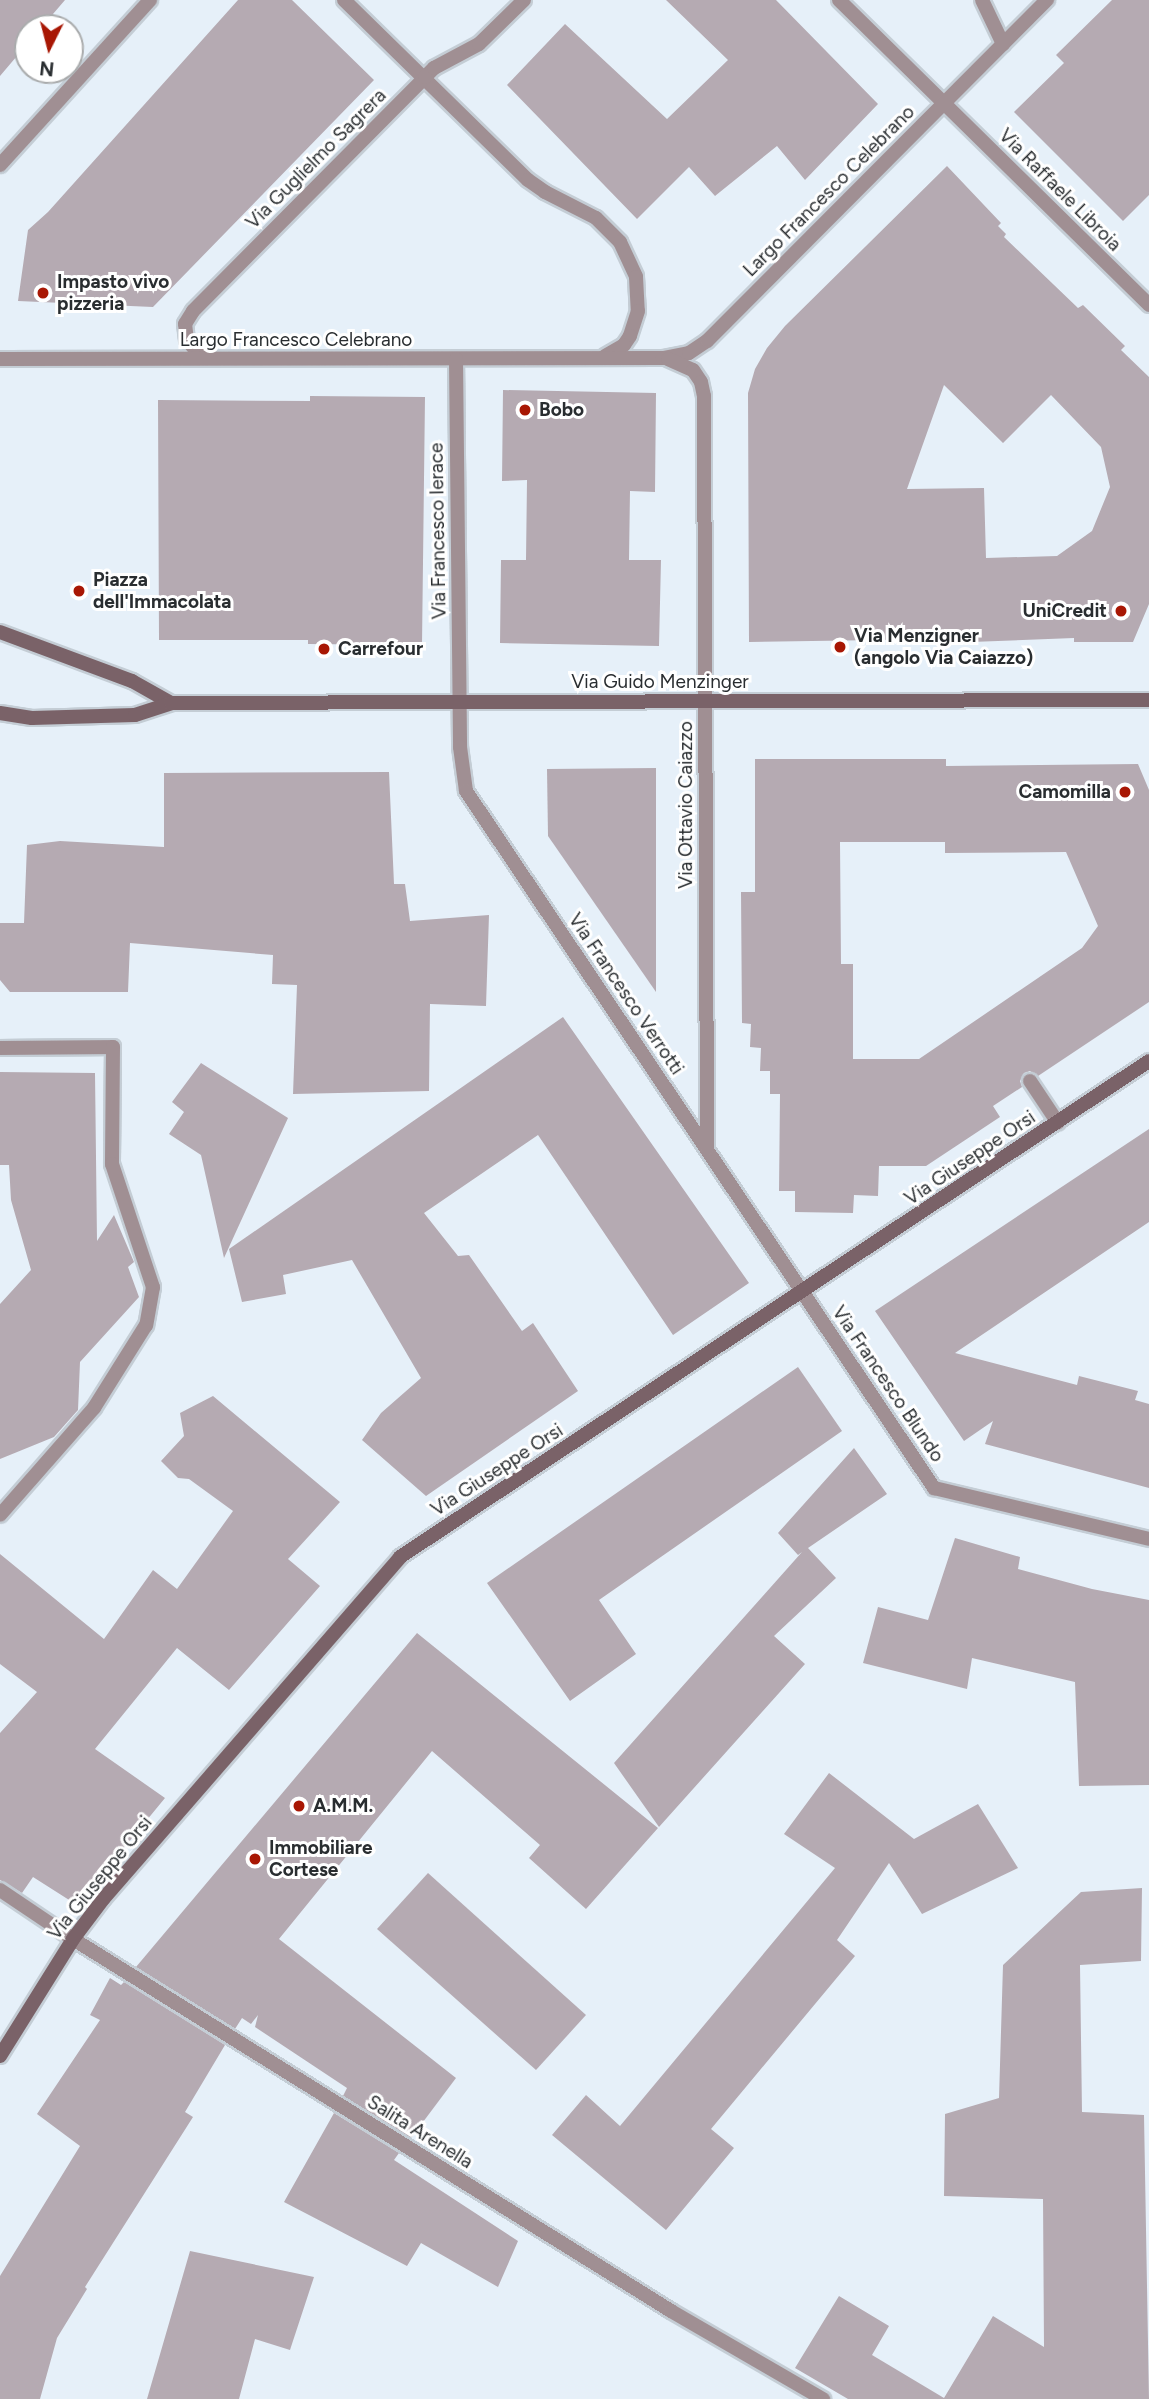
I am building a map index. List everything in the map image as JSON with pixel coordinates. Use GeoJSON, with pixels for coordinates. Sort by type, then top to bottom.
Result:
{"type":"FeatureCollection","features":[{"type":"Feature","properties":{"kind":"main road"},"geometry":{"type":"LineString","coordinates":[[0,632],[132,681],[171,703]]}},
{"type":"Feature","properties":{"kind":"main road","name":"Via Guido Menzinger"},"geometry":{"type":"LineString","coordinates":[[171,703],[1149,699]]}},
{"type":"Feature","properties":{"kind":"main road"},"geometry":{"type":"LineString","coordinates":[[0,713],[32,718],[135,715],[171,703]]}},
{"type":"Feature","properties":{"kind":"main road","name":"Via Giuseppe Orsi"},"geometry":{"type":"LineString","coordinates":[[0,2056],[73,1938],[104,1898],[400,1557],[803,1293],[1149,1061]]}},
{"type":"Feature","properties":{"kind":"street"},"geometry":{"type":"LineString","coordinates":[[0,165],[150,0]]}},
{"type":"Feature","properties":{"kind":"street","name":"Largo Francesco Celebrano"},"geometry":{"type":"LineString","coordinates":[[344,0],[528,180],[559,201],[596,219],[620,242],[636,277],[639,293],[635,326],[624,345],[613,353],[592,358]]}},
{"type":"Feature","properties":{"kind":"street","name":"Via Guglielmo Sagrera"},"geometry":{"type":"LineString","coordinates":[[216,359],[198,353],[187,340],[185,324],[192,311],[434,68],[479,44],[524,0]]}},
{"type":"Feature","properties":{"kind":"street"},"geometry":{"type":"LineString","coordinates":[[839,0],[944,103],[1044,1]]}},
{"type":"Feature","properties":{"kind":"street"},"geometry":{"type":"LineString","coordinates":[[982,0],[1003,44]]}},
{"type":"Feature","properties":{"kind":"street","name":"Largo Francesco Celebrano"},"geometry":{"type":"LineString","coordinates":[[0,359],[663,358],[688,354],[707,341],[944,103]]}},
{"type":"Feature","properties":{"kind":"street","name":"Via Raffaele Libroia"},"geometry":{"type":"LineString","coordinates":[[944,103],[1149,304]]}},
{"type":"Feature","properties":{"kind":"street","name":"Via Ottavio Caiazzo"},"geometry":{"type":"LineString","coordinates":[[663,358],[679,361],[693,370],[701,382],[704,396],[707,1150]]}},
{"type":"Feature","properties":{"kind":"street","name":"Via Francesco Ierace"},"geometry":{"type":"LineString","coordinates":[[456,359],[459,702]]}},
{"type":"Feature","properties":{"kind":"street","name":"Via Francesco Verrotti"},"geometry":{"type":"LineString","coordinates":[[459,702],[460,763],[467,791],[803,1293]]}},
{"type":"Feature","properties":{"kind":"street"},"geometry":{"type":"LineString","coordinates":[[0,1048],[113,1047],[112,1164],[153,1287],[146,1325],[94,1409],[0,1515]]}},
{"type":"Feature","properties":{"kind":"street"},"geometry":{"type":"LineString","coordinates":[[1030,1081],[1058,1123]]}},
{"type":"Feature","properties":{"kind":"street","name":"Via Francesco Blundo"},"geometry":{"type":"LineString","coordinates":[[803,1293],[934,1488],[1149,1539]]}},
{"type":"Feature","properties":{"kind":"street","name":"Salita Arenella"},"geometry":{"type":"LineString","coordinates":[[0,1890],[671,2311],[823,2399]]}},
{"type":"Feature","properties":{"kind":"building"},"geometry":{"type":"Polygon","coordinates":[[[0,0],[65,0],[53,14],[14,14],[14,60],[0,76],[0,0]]]}},
{"type":"Feature","properties":{"kind":"building"},"geometry":{"type":"Polygon","coordinates":[[[238,0],[292,0],[374,80],[153,307],[18,301],[28,230],[48,212],[238,0]]]}},
{"type":"Feature","properties":{"kind":"building"},"geometry":{"type":"Polygon","coordinates":[[[666,0],[776,0],[878,104],[805,180],[777,146],[715,196],[689,167],[637,219],[507,85],[565,24],[667,119],[728,60],[666,0]]]}},
{"type":"Feature","properties":{"kind":"building"},"geometry":{"type":"Polygon","coordinates":[[[1112,0],[1149,0],[1149,195],[1123,221],[1014,112],[1064,63],[1056,55],[1112,0]]]}},
{"type":"Feature","properties":{"kind":"building"},"geometry":{"type":"Polygon","coordinates":[[[947,166],[1001,223],[998,226],[1006,234],[1004,237],[1078,308],[1083,305],[1125,346],[1121,350],[1149,377],[1149,604],[1133,642],[1074,642],[1074,638],[944,643],[944,639],[749,642],[748,393],[755,369],[767,348],[785,326],[947,166]],[[944,385],[907,489],[984,488],[986,558],[1057,556],[1092,531],[1110,487],[1101,447],[1051,395],[1003,443],[944,385]]]}},
{"type":"Feature","properties":{"kind":"building"},"geometry":{"type":"Polygon","coordinates":[[[503,390],[656,393],[655,492],[630,491],[629,560],[661,560],[659,646],[500,643],[501,560],[526,560],[527,480],[502,481],[503,390]]]}},
{"type":"Feature","properties":{"kind":"building"},"geometry":{"type":"Polygon","coordinates":[[[310,396],[425,397],[422,645],[308,644],[308,640],[159,640],[158,400],[310,401],[310,396]]]}},
{"type":"Feature","properties":{"kind":"building"},"geometry":{"type":"Polygon","coordinates":[[[755,759],[946,759],[946,766],[1138,764],[1149,790],[1149,1002],[1038,1076],[1030,1071],[1024,1073],[1020,1081],[1022,1087],[993,1106],[1000,1117],[926,1166],[879,1166],[878,1196],[854,1195],[853,1213],[795,1212],[795,1191],[779,1191],[780,1094],[770,1094],[770,1071],[760,1071],[761,1048],[750,1047],[751,1024],[742,1023],[741,892],[755,892],[755,759]],[[840,842],[841,964],[853,964],[853,1059],[919,1059],[1082,948],[1098,926],[1066,852],[945,853],[945,842],[840,842]]]}},
{"type":"Feature","properties":{"kind":"building"},"geometry":{"type":"Polygon","coordinates":[[[656,768],[656,992],[548,836],[547,769],[656,768]]]}},
{"type":"Feature","properties":{"kind":"building"},"geometry":{"type":"Polygon","coordinates":[[[389,772],[394,884],[405,884],[410,921],[489,915],[486,1006],[430,1004],[429,1091],[293,1094],[297,985],[272,984],[273,955],[130,943],[128,992],[10,992],[0,980],[0,923],[24,923],[27,845],[60,841],[164,847],[164,773],[389,772]]]}},
{"type":"Feature","properties":{"kind":"building"},"geometry":{"type":"Polygon","coordinates":[[[563,1017],[749,1283],[673,1335],[538,1135],[424,1213],[458,1256],[469,1255],[522,1331],[533,1323],[578,1391],[426,1496],[362,1440],[381,1413],[421,1378],[352,1260],[283,1275],[286,1294],[242,1302],[229,1249],[563,1017]]]}},
{"type":"Feature","properties":{"kind":"building"},"geometry":{"type":"Polygon","coordinates":[[[201,1063],[288,1118],[224,1258],[201,1155],[169,1134],[184,1112],[172,1102],[201,1063]]]}},
{"type":"Feature","properties":{"kind":"building"},"geometry":{"type":"Polygon","coordinates":[[[0,1072],[95,1073],[97,1241],[114,1215],[134,1262],[128,1267],[139,1297],[80,1362],[78,1410],[54,1437],[0,1459],[0,1304],[31,1270],[11,1200],[9,1165],[0,1165],[0,1072]]]}},
{"type":"Feature","properties":{"kind":"building"},"geometry":{"type":"Polygon","coordinates":[[[1149,1129],[1149,1222],[955,1353],[1077,1385],[1079,1376],[1138,1391],[1135,1400],[1149,1404],[1149,1488],[985,1444],[993,1421],[964,1441],[875,1311],[1149,1129]]]}},
{"type":"Feature","properties":{"kind":"building"},"geometry":{"type":"Polygon","coordinates":[[[798,1367],[842,1431],[599,1600],[636,1654],[570,1701],[487,1583],[798,1367]]]}},
{"type":"Feature","properties":{"kind":"building"},"geometry":{"type":"Polygon","coordinates":[[[213,1396],[340,1502],[288,1559],[320,1586],[229,1690],[177,1648],[95,1749],[165,1798],[77,1905],[33,1877],[22,1893],[0,1880],[0,1733],[37,1692],[0,1664],[0,1554],[104,1639],[153,1570],[177,1589],[233,1511],[189,1479],[178,1478],[161,1461],[184,1436],[180,1413],[213,1396]]]}},
{"type":"Feature","properties":{"kind":"building"},"geometry":{"type":"Polygon","coordinates":[[[854,1448],[887,1494],[808,1548],[836,1578],[774,1636],[805,1664],[659,1827],[614,1763],[802,1552],[798,1555],[778,1533],[854,1448]]]}},
{"type":"Feature","properties":{"kind":"building"},"geometry":{"type":"Polygon","coordinates":[[[955,1538],[1020,1557],[1018,1569],[1092,1589],[1149,1600],[1149,1785],[1079,1786],[1075,1682],[972,1658],[967,1689],[863,1663],[878,1607],[928,1620],[955,1538]]]}},
{"type":"Feature","properties":{"kind":"building"},"geometry":{"type":"Polygon","coordinates":[[[417,1633],[658,1828],[586,1909],[529,1858],[540,1845],[432,1751],[279,1939],[456,2078],[411,2138],[343,2096],[347,2088],[255,2027],[258,2015],[251,2024],[242,2018],[235,2029],[136,1967],[417,1633]]]}},
{"type":"Feature","properties":{"kind":"building"},"geometry":{"type":"Polygon","coordinates":[[[829,1773],[914,1839],[978,1804],[1018,1868],[922,1914],[889,1863],[837,1940],[855,1956],[711,2129],[734,2148],[666,2230],[552,2135],[586,2095],[620,2126],[835,1868],[784,1834],[829,1773]]]}},
{"type":"Feature","properties":{"kind":"building"},"geometry":{"type":"Polygon","coordinates":[[[428,1873],[586,2015],[536,2070],[377,1929],[428,1873]]]}},
{"type":"Feature","properties":{"kind":"building"},"geometry":{"type":"Polygon","coordinates":[[[1142,1888],[1141,1961],[1080,1965],[1082,2112],[1144,2115],[1149,2399],[848,2399],[795,2368],[839,2296],[889,2326],[872,2355],[944,2398],[993,2316],[1044,2347],[1043,2199],[944,2196],[945,2114],[999,2098],[1003,1965],[1081,1892],[1142,1888]]]}},
{"type":"Feature","properties":{"kind":"building"},"geometry":{"type":"Polygon","coordinates":[[[110,1978],[121,1985],[124,1982],[225,2045],[185,2112],[193,2117],[85,2287],[87,2289],[57,2338],[40,2399],[0,2399],[0,2276],[80,2146],[37,2114],[100,2020],[90,2015],[110,1978]]]}},
{"type":"Feature","properties":{"kind":"building"},"geometry":{"type":"Polygon","coordinates":[[[334,2113],[399,2153],[394,2160],[518,2241],[498,2287],[421,2243],[407,2266],[284,2202],[334,2113]]]}},
{"type":"Feature","properties":{"kind":"building"},"geometry":{"type":"Polygon","coordinates":[[[190,2251],[314,2277],[290,2350],[255,2339],[239,2399],[147,2399],[190,2251]]]}},
{"type":"Feature","properties":{"kind":"place","name":"Impasto vivo pizzeria"},"geometry":{"type":"Point","coordinates":[43,293]}},
{"type":"Feature","properties":{"kind":"place","name":"Bobo"},"geometry":{"type":"Point","coordinates":[525,410]}},
{"type":"Feature","properties":{"kind":"place","name":"Piazza dell'Immacolata"},"geometry":{"type":"Point","coordinates":[79,591]}},
{"type":"Feature","properties":{"kind":"place","name":"UniCredit"},"geometry":{"type":"Point","coordinates":[1121,611]}},
{"type":"Feature","properties":{"kind":"place","name":"Via Menzigner (angolo Via Caiazzo)"},"geometry":{"type":"Point","coordinates":[840,647]}},
{"type":"Feature","properties":{"kind":"place","name":"Carrefour"},"geometry":{"type":"Point","coordinates":[324,649]}},
{"type":"Feature","properties":{"kind":"place","name":"Camomilla"},"geometry":{"type":"Point","coordinates":[1125,792]}},
{"type":"Feature","properties":{"kind":"place","name":"A.M.M."},"geometry":{"type":"Point","coordinates":[299,1806]}},
{"type":"Feature","properties":{"kind":"place","name":"Immobiliare Cortese"},"geometry":{"type":"Point","coordinates":[255,1859]}}]}
